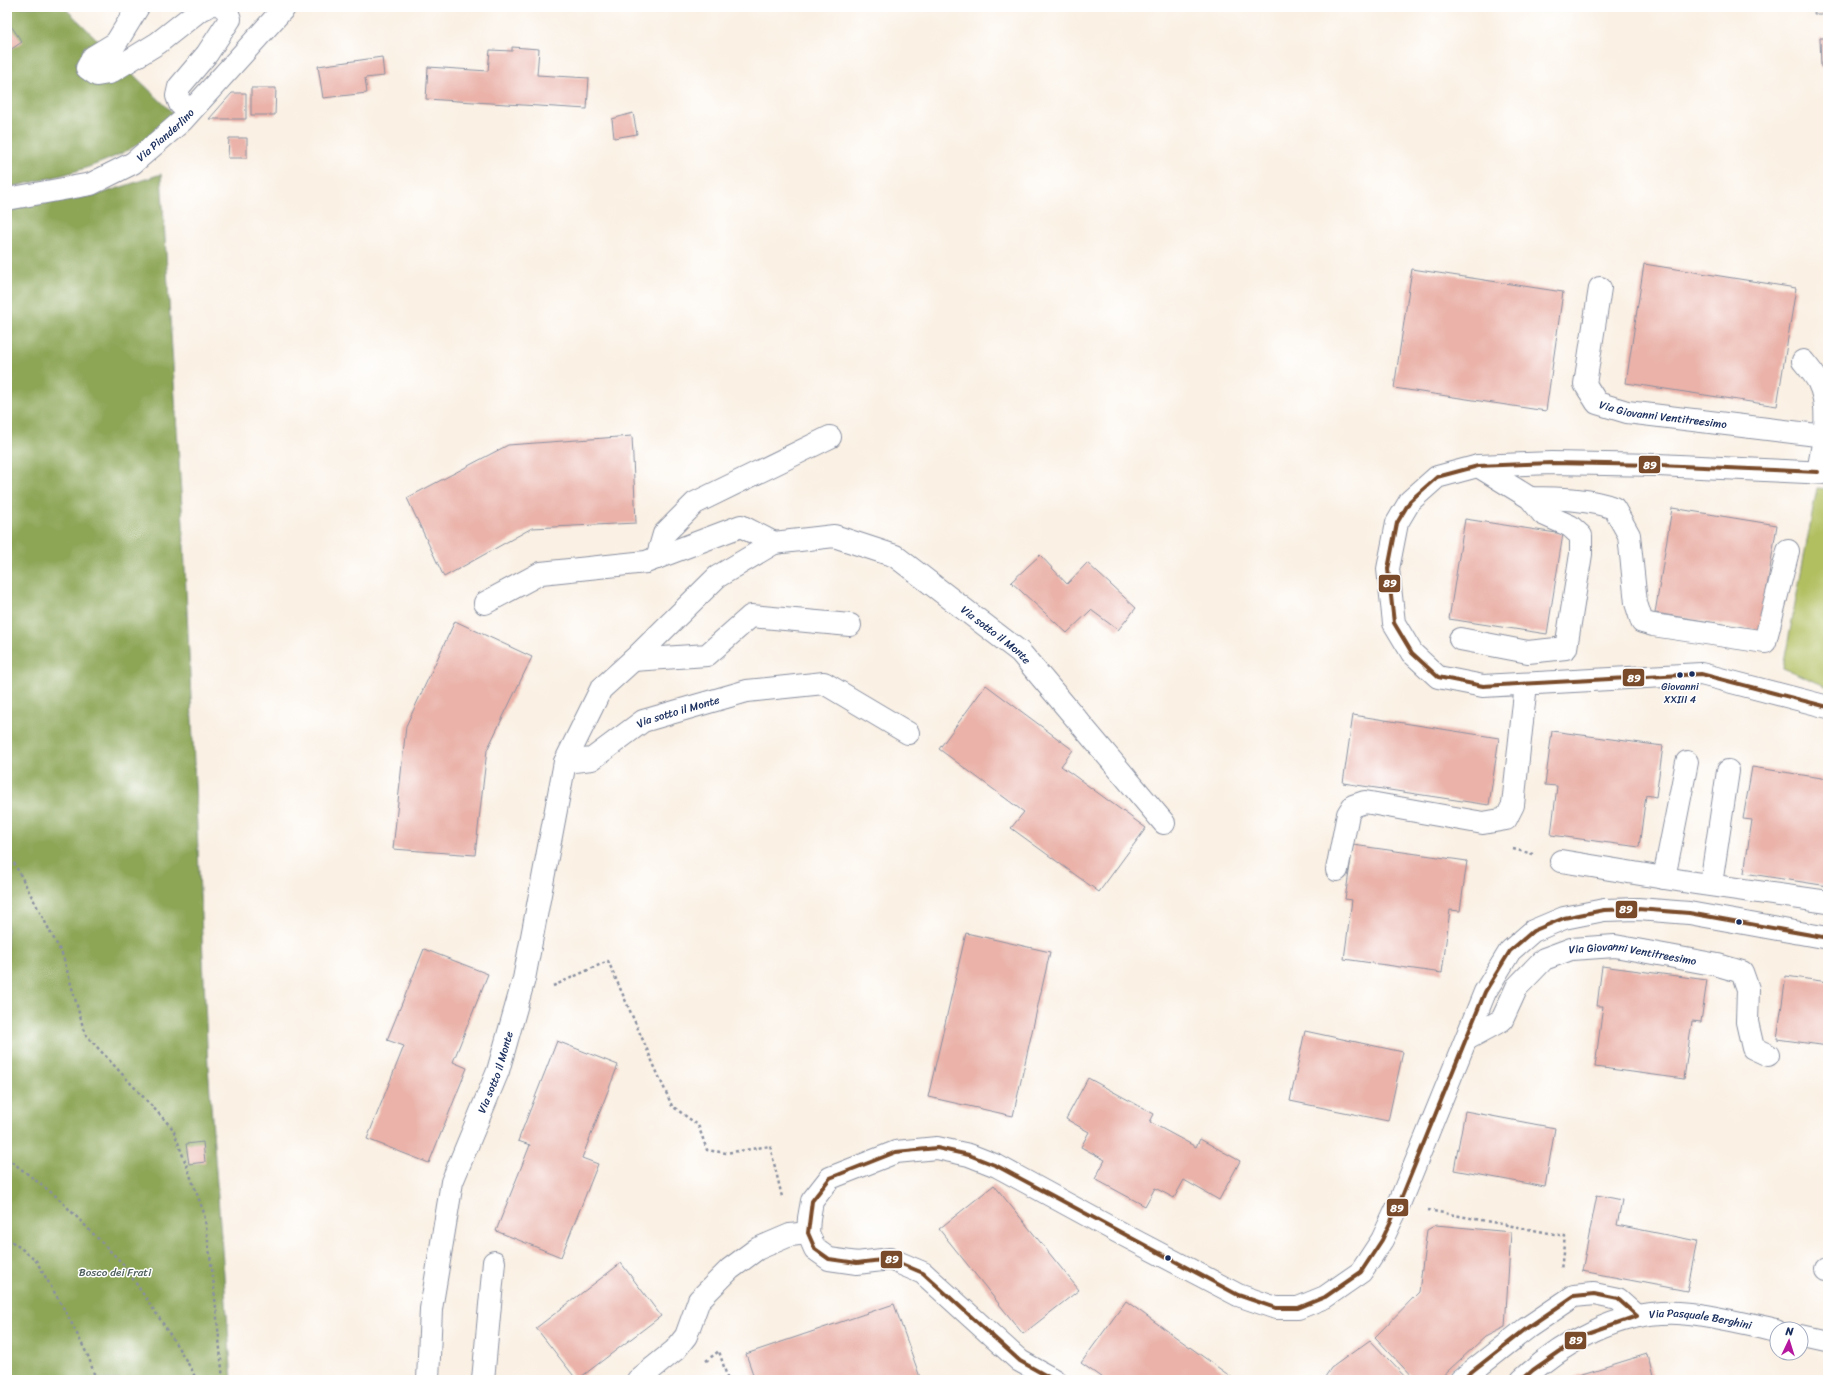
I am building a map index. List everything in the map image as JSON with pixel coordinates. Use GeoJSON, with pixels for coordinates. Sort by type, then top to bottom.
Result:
{"type":"FeatureCollection","features":[{"type":"Feature","properties":{"kind":"street"},"geometry":{"type":"LineString","coordinates":[[138,7],[116,43],[94,58],[86,68],[97,74],[109,73],[158,43],[201,9],[207,7]]}},
{"type":"Feature","properties":{"kind":"street"},"geometry":{"type":"LineString","coordinates":[[188,115],[180,104],[177,96],[179,87],[207,54],[230,19],[226,8],[223,7]]}},
{"type":"Feature","properties":{"kind":"street","name":"Via Pianderlino"},"geometry":{"type":"LineString","coordinates":[[7,199],[91,184],[133,164],[188,115],[285,7]]}},
{"type":"Feature","properties":{"kind":"street","name":"Via Giovanni Ventitreesimo"},"geometry":{"type":"LineString","coordinates":[[1600,288],[1585,384],[1597,403],[1627,412],[1825,436]]}},
{"type":"Feature","properties":{"kind":"street"},"geometry":{"type":"LineString","coordinates":[[1803,361],[1818,380],[1825,399],[1823,472],[1658,465],[1552,464],[1478,466],[1437,477],[1410,501],[1397,523],[1388,569],[1394,623],[1412,653],[1438,676],[1483,686],[1701,674],[1828,707]]}},
{"type":"Feature","properties":{"kind":"street"},"geometry":{"type":"LineString","coordinates":[[657,558],[664,534],[695,503],[830,437]]}},
{"type":"Feature","properties":{"kind":"street"},"geometry":{"type":"LineString","coordinates":[[1460,639],[1528,652],[1566,648],[1581,554],[1581,536],[1570,526],[1543,514],[1530,498],[1478,466]]}},
{"type":"Feature","properties":{"kind":"street"},"geometry":{"type":"LineString","coordinates":[[1530,498],[1596,502],[1614,508],[1629,535],[1636,603],[1642,622],[1653,625],[1765,642],[1788,551]]}},
{"type":"Feature","properties":{"kind":"street"},"geometry":{"type":"LineString","coordinates":[[485,604],[541,573],[646,562],[741,526],[774,543]]}},
{"type":"Feature","properties":{"kind":"street","name":"Via sotto il Monte"},"geometry":{"type":"LineString","coordinates":[[428,1380],[431,1309],[452,1182],[498,1071],[524,979],[565,762],[601,689],[633,660],[717,577],[774,543],[834,536],[895,556],[1020,652],[1164,823]]}},
{"type":"Feature","properties":{"kind":"street"},"geometry":{"type":"LineString","coordinates":[[633,660],[707,655],[751,616],[850,626]]}},
{"type":"Feature","properties":{"kind":"street","name":"Via sotto il Monte"},"geometry":{"type":"LineString","coordinates":[[565,762],[592,759],[642,721],[746,691],[824,683],[908,733]]}},
{"type":"Feature","properties":{"kind":"street"},"geometry":{"type":"LineString","coordinates":[[1336,870],[1348,814],[1354,806],[1364,802],[1483,823],[1506,819],[1513,805],[1526,684]]}},
{"type":"Feature","properties":{"kind":"street"},"geometry":{"type":"LineString","coordinates":[[1664,878],[1688,762]]}},
{"type":"Feature","properties":{"kind":"street"},"geometry":{"type":"LineString","coordinates":[[1689,913],[1703,884],[1728,771]]}},
{"type":"Feature","properties":{"kind":"street"},"geometry":{"type":"LineString","coordinates":[[1561,861],[1828,902]]}},
{"type":"Feature","properties":{"kind":"street"},"geometry":{"type":"LineString","coordinates":[[638,1380],[676,1350],[686,1336],[699,1300],[730,1269],[757,1249],[799,1234],[809,1218],[812,1201],[830,1178],[896,1152],[937,1148],[969,1155],[997,1166],[1238,1295],[1276,1308],[1298,1308],[1325,1298],[1361,1272],[1382,1240],[1399,1204],[1485,992],[1510,951],[1533,931],[1564,918],[1604,910],[1638,909],[1689,913],[1828,938]]}},
{"type":"Feature","properties":{"kind":"street","name":"Via Giovanni Ventitreesimo"},"geometry":{"type":"LineString","coordinates":[[1467,1039],[1502,1020],[1517,987],[1544,960],[1571,949],[1615,946],[1718,965],[1742,972],[1748,989],[1747,1022],[1753,1048],[1768,1055]]}},
{"type":"Feature","properties":{"kind":"street"},"geometry":{"type":"LineString","coordinates":[[799,1234],[815,1249],[830,1259],[857,1263],[890,1260],[923,1273],[1020,1361],[1054,1380]]}},
{"type":"Feature","properties":{"kind":"street"},"geometry":{"type":"LineString","coordinates":[[483,1380],[494,1262]]}},
{"type":"Feature","properties":{"kind":"street"},"geometry":{"type":"LineString","coordinates":[[1461,1380],[1527,1328],[1574,1296],[1594,1294],[1618,1299],[1637,1316]]}},
{"type":"Feature","properties":{"kind":"street","name":"Via Pasquale Berghini"},"geometry":{"type":"LineString","coordinates":[[1522,1380],[1533,1370],[1585,1334],[1637,1316],[1676,1313],[1706,1316],[1769,1329]]}},
{"type":"Feature","properties":{"kind":"street"},"geometry":{"type":"LineString","coordinates":[[1809,1338],[1828,1342]]}},
{"type":"Feature","properties":{"kind":"path"},"geometry":{"type":"LineString","coordinates":[[7,853],[12,859],[63,956],[85,1034],[173,1129],[204,1213],[213,1276],[223,1380]]}},
{"type":"Feature","properties":{"kind":"path"},"geometry":{"type":"LineString","coordinates":[[547,989],[608,961],[672,1106],[698,1125],[707,1150],[726,1154],[770,1146],[799,1234]]}},
{"type":"Feature","properties":{"kind":"path"},"geometry":{"type":"LineString","coordinates":[[7,1158],[57,1197],[123,1264],[166,1328],[192,1370],[196,1380]]}},
{"type":"Feature","properties":{"kind":"path"},"geometry":{"type":"LineString","coordinates":[[1399,1204],[1564,1236],[1561,1273]]}},
{"type":"Feature","properties":{"kind":"path"},"geometry":{"type":"LineString","coordinates":[[7,1238],[35,1260],[67,1314],[89,1358],[96,1380]]}},
{"type":"Feature","properties":{"kind":"path"},"geometry":{"type":"LineString","coordinates":[[702,1364],[719,1351],[728,1380]]}},
{"type":"Feature","properties":{"kind":"green space"},"geometry":{"type":"Polygon","coordinates":[[[7,7],[64,7],[174,114],[152,135],[116,156],[81,170],[7,188],[7,7]]]}},
{"type":"Feature","properties":{"kind":"green space","name":"Bosco dei Frati"},"geometry":{"type":"Polygon","coordinates":[[[161,174],[183,524],[208,1066],[232,1380],[7,1380],[7,209],[97,195],[161,174]]]}},
{"type":"Feature","properties":{"kind":"green space"},"geometry":{"type":"Polygon","coordinates":[[[1817,488],[1828,489],[1828,687],[1783,668],[1817,488]]]}},
{"type":"Feature","properties":{"kind":"building"},"geometry":{"type":"Polygon","coordinates":[[[1815,7],[1828,7],[1828,14],[1814,14],[1815,7]]]}},
{"type":"Feature","properties":{"kind":"building"},"geometry":{"type":"Polygon","coordinates":[[[7,20],[22,42],[7,52],[7,20]]]}},
{"type":"Feature","properties":{"kind":"building"},"geometry":{"type":"Polygon","coordinates":[[[1820,38],[1828,38],[1828,67],[1821,67],[1820,38]]]}},
{"type":"Feature","properties":{"kind":"building"},"geometry":{"type":"Polygon","coordinates":[[[512,47],[539,49],[537,75],[589,78],[587,109],[426,99],[428,67],[488,71],[490,50],[512,51],[512,47]]]}},
{"type":"Feature","properties":{"kind":"building"},"geometry":{"type":"Polygon","coordinates":[[[382,57],[384,76],[365,78],[367,93],[323,98],[318,66],[382,57]]]}},
{"type":"Feature","properties":{"kind":"building"},"geometry":{"type":"Polygon","coordinates":[[[251,88],[276,88],[275,115],[251,115],[251,88]]]}},
{"type":"Feature","properties":{"kind":"building"},"geometry":{"type":"Polygon","coordinates":[[[232,93],[246,93],[246,119],[209,119],[232,93]]]}},
{"type":"Feature","properties":{"kind":"building"},"geometry":{"type":"Polygon","coordinates":[[[633,113],[637,134],[614,138],[612,119],[633,113]]]}},
{"type":"Feature","properties":{"kind":"building"},"geometry":{"type":"Polygon","coordinates":[[[229,138],[247,138],[247,158],[228,158],[229,138]]]}},
{"type":"Feature","properties":{"kind":"building"},"geometry":{"type":"Polygon","coordinates":[[[1644,264],[1796,288],[1777,406],[1626,383],[1644,264]]]}},
{"type":"Feature","properties":{"kind":"building"},"geometry":{"type":"Polygon","coordinates":[[[1412,269],[1563,292],[1546,411],[1394,388],[1412,269]]]}},
{"type":"Feature","properties":{"kind":"building"},"geometry":{"type":"Polygon","coordinates":[[[632,436],[636,523],[532,528],[444,577],[407,498],[508,445],[632,436]]]}},
{"type":"Feature","properties":{"kind":"building"},"geometry":{"type":"Polygon","coordinates":[[[1672,508],[1777,525],[1760,630],[1655,613],[1672,508]]]}},
{"type":"Feature","properties":{"kind":"building"},"geometry":{"type":"Polygon","coordinates":[[[1465,519],[1563,534],[1547,634],[1449,619],[1465,519]]]}},
{"type":"Feature","properties":{"kind":"building"},"geometry":{"type":"Polygon","coordinates":[[[1040,555],[1067,584],[1087,563],[1136,608],[1118,630],[1091,610],[1067,633],[1011,582],[1040,555]]]}},
{"type":"Feature","properties":{"kind":"building"},"geometry":{"type":"Polygon","coordinates":[[[455,621],[532,657],[487,750],[475,855],[393,849],[406,726],[455,621]]]}},
{"type":"Feature","properties":{"kind":"building"},"geometry":{"type":"Polygon","coordinates":[[[986,685],[1073,750],[1061,766],[1146,828],[1099,892],[1011,828],[1024,812],[939,749],[986,685]]]}},
{"type":"Feature","properties":{"kind":"building"},"geometry":{"type":"Polygon","coordinates":[[[1353,715],[1499,738],[1489,805],[1343,783],[1353,715]]]}},
{"type":"Feature","properties":{"kind":"building"},"geometry":{"type":"Polygon","coordinates":[[[1552,731],[1663,746],[1656,797],[1646,795],[1639,847],[1551,835],[1557,786],[1545,785],[1552,731]]]}},
{"type":"Feature","properties":{"kind":"building"},"geometry":{"type":"Polygon","coordinates":[[[1752,767],[1828,779],[1828,886],[1744,873],[1752,820],[1743,819],[1752,767]]]}},
{"type":"Feature","properties":{"kind":"building"},"geometry":{"type":"Polygon","coordinates":[[[1353,845],[1467,861],[1460,911],[1450,910],[1442,973],[1344,959],[1352,900],[1345,899],[1353,845]]]}},
{"type":"Feature","properties":{"kind":"building"},"geometry":{"type":"Polygon","coordinates":[[[966,933],[1050,952],[1013,1116],[928,1097],[966,933]]]}},
{"type":"Feature","properties":{"kind":"building"},"geometry":{"type":"Polygon","coordinates":[[[424,949],[488,974],[453,1062],[467,1068],[429,1163],[367,1139],[404,1046],[387,1040],[424,949]]]}},
{"type":"Feature","properties":{"kind":"building"},"geometry":{"type":"Polygon","coordinates":[[[1602,966],[1707,980],[1701,1022],[1692,1021],[1684,1079],[1595,1067],[1603,1006],[1597,1006],[1602,966]]]}},
{"type":"Feature","properties":{"kind":"building"},"geometry":{"type":"Polygon","coordinates":[[[1786,976],[1828,982],[1828,1046],[1777,1039],[1786,976]]]}},
{"type":"Feature","properties":{"kind":"building"},"geometry":{"type":"Polygon","coordinates":[[[1305,1031],[1403,1052],[1388,1121],[1290,1101],[1305,1031]]]}},
{"type":"Feature","properties":{"kind":"building"},"geometry":{"type":"Polygon","coordinates":[[[557,1041],[618,1065],[582,1158],[598,1164],[561,1257],[496,1231],[530,1145],[518,1141],[557,1041]]]}},
{"type":"Feature","properties":{"kind":"building"},"geometry":{"type":"Polygon","coordinates":[[[1088,1078],[1154,1114],[1150,1122],[1196,1147],[1200,1139],[1240,1161],[1219,1200],[1184,1180],[1174,1198],[1155,1188],[1145,1206],[1095,1179],[1105,1160],[1081,1147],[1089,1132],[1066,1119],[1088,1078]]]}},
{"type":"Feature","properties":{"kind":"building"},"geometry":{"type":"Polygon","coordinates":[[[1465,1111],[1555,1128],[1545,1187],[1454,1170],[1465,1111]]]}},
{"type":"Feature","properties":{"kind":"building"},"geometry":{"type":"Polygon","coordinates":[[[203,1142],[205,1162],[189,1164],[186,1144],[203,1142]]]}},
{"type":"Feature","properties":{"kind":"building"},"geometry":{"type":"Polygon","coordinates":[[[994,1185],[1079,1290],[1023,1334],[939,1229],[994,1185]]]}},
{"type":"Feature","properties":{"kind":"building"},"geometry":{"type":"Polygon","coordinates":[[[1597,1195],[1622,1200],[1617,1225],[1697,1241],[1687,1291],[1582,1271],[1597,1195]]]}},
{"type":"Feature","properties":{"kind":"building"},"geometry":{"type":"Polygon","coordinates":[[[1436,1225],[1511,1232],[1505,1327],[1485,1337],[1438,1380],[1415,1380],[1375,1337],[1419,1292],[1427,1230],[1436,1225]]]}},
{"type":"Feature","properties":{"kind":"building"},"geometry":{"type":"Polygon","coordinates":[[[621,1263],[661,1316],[577,1380],[536,1328],[621,1263]]]}},
{"type":"Feature","properties":{"kind":"building"},"geometry":{"type":"Polygon","coordinates":[[[1126,1301],[1234,1379],[1105,1380],[1081,1363],[1126,1301]]]}},
{"type":"Feature","properties":{"kind":"building"},"geometry":{"type":"Polygon","coordinates":[[[894,1304],[921,1380],[755,1380],[746,1354],[894,1304]]]}},
{"type":"Feature","properties":{"kind":"building"},"geometry":{"type":"Polygon","coordinates":[[[1370,1340],[1408,1380],[1323,1380],[1331,1368],[1370,1340]]]}},
{"type":"Feature","properties":{"kind":"building"},"geometry":{"type":"Polygon","coordinates":[[[1647,1354],[1653,1380],[1572,1380],[1579,1375],[1647,1354]]]}},
{"type":"Feature","properties":{"kind":"transit line","name":"89"},"geometry":{"type":"LineString","coordinates":[[1818,472],[1658,465],[1552,463],[1478,466],[1437,477],[1410,501],[1397,523],[1388,569],[1394,623],[1412,653],[1438,677],[1483,686],[1701,674],[1828,707]]}},
{"type":"Feature","properties":{"kind":"transit line","name":"89"},"geometry":{"type":"LineString","coordinates":[[1054,1380],[1020,1361],[923,1273],[890,1259],[857,1263],[829,1259],[815,1249],[808,1233],[812,1201],[830,1178],[896,1152],[937,1148],[969,1155],[997,1166],[1238,1295],[1276,1308],[1298,1308],[1325,1297],[1361,1272],[1382,1240],[1399,1204],[1485,992],[1510,951],[1533,931],[1564,918],[1604,910],[1638,909],[1689,913],[1828,938]]}},
{"type":"Feature","properties":{"kind":"transit line","name":"89"},"geometry":{"type":"LineString","coordinates":[[1461,1380],[1527,1328],[1574,1296],[1594,1294],[1618,1299],[1637,1316]]}},
{"type":"Feature","properties":{"kind":"transit line","name":"89"},"geometry":{"type":"LineString","coordinates":[[1522,1380],[1533,1370],[1585,1334],[1637,1316]]}},
{"type":"Feature","properties":{"kind":"place","name":"Giovanni XXIII 4"},"geometry":{"type":"Point","coordinates":[1680,675]}}]}
